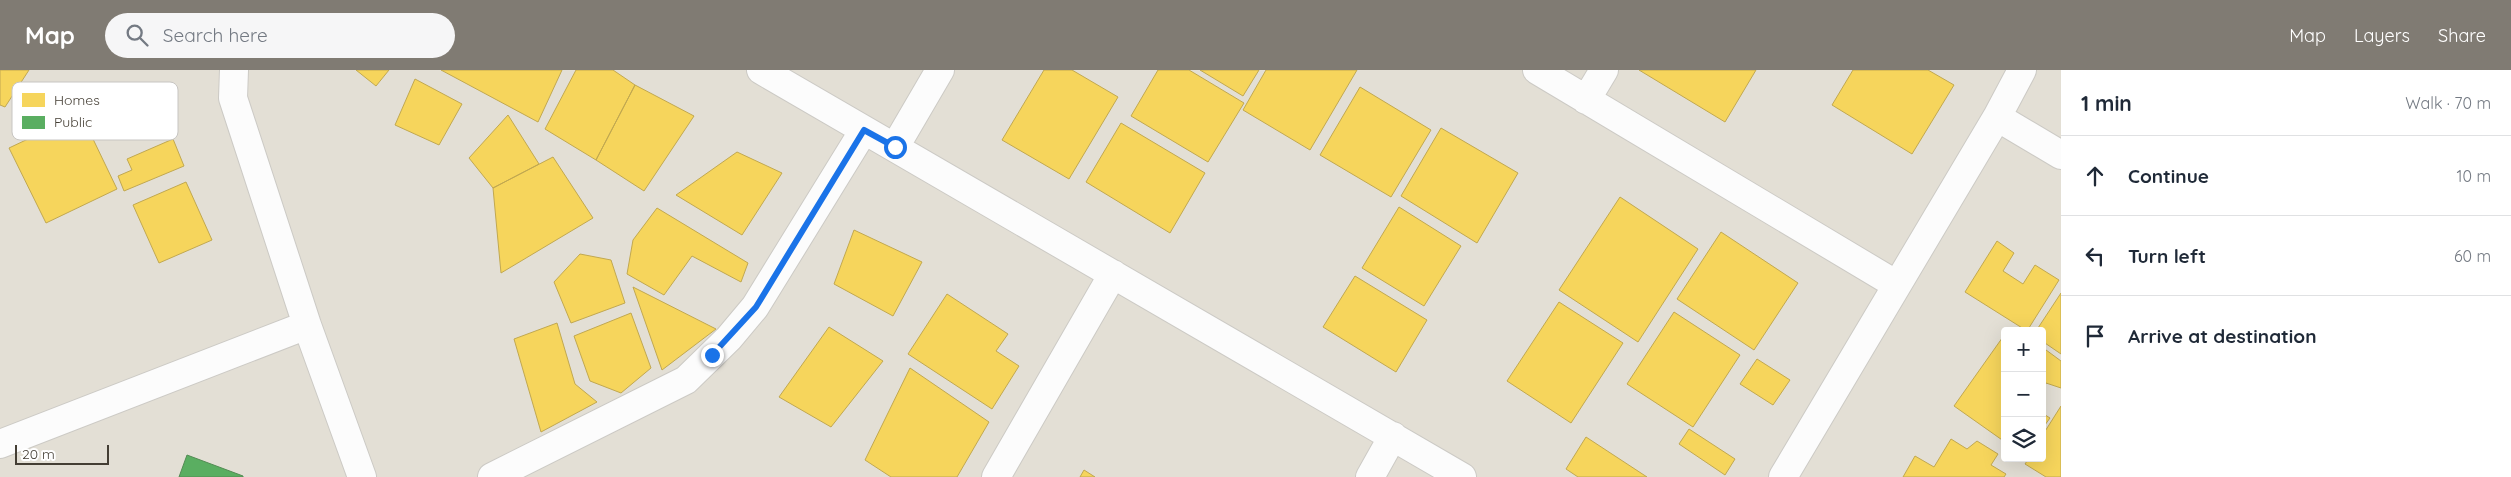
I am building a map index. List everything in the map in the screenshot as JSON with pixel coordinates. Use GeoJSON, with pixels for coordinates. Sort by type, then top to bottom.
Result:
{"type":"FeatureCollection","features":[{"type":"Feature","properties":{"kind":"street"},"geometry":{"type":"LineString","coordinates":[[234,70],[233,98],[308,325],[362,477]]}},
{"type":"Feature","properties":{"kind":"street"},"geometry":{"type":"LineString","coordinates":[[761,70],[1462,477]]}},
{"type":"Feature","properties":{"kind":"street"},"geometry":{"type":"LineString","coordinates":[[895,147],[940,70]]}},
{"type":"Feature","properties":{"kind":"street"},"geometry":{"type":"LineString","coordinates":[[1537,70],[1897,285]]}},
{"type":"Feature","properties":{"kind":"street"},"geometry":{"type":"LineString","coordinates":[[1586,100],[1604,70]]}},
{"type":"Feature","properties":{"kind":"street"},"geometry":{"type":"LineString","coordinates":[[1784,477],[2022,70]]}},
{"type":"Feature","properties":{"kind":"street"},"geometry":{"type":"LineString","coordinates":[[1996,117],[2061,155]]}},
{"type":"Feature","properties":{"kind":"street"},"geometry":{"type":"LineString","coordinates":[[492,477],[686,380],[729,338],[756,307],[864,130]]}},
{"type":"Feature","properties":{"kind":"street"},"geometry":{"type":"LineString","coordinates":[[996,477],[1113,274]]}},
{"type":"Feature","properties":{"kind":"street"},"geometry":{"type":"LineString","coordinates":[[0,444],[308,325]]}},
{"type":"Feature","properties":{"kind":"street"},"geometry":{"type":"LineString","coordinates":[[1370,477],[1392,436]]}},
{"type":"Feature","properties":{"kind":"shaded area"},"geometry":{"type":"Polygon","coordinates":[[[0,70],[2061,70],[2061,477],[0,477],[0,70]]]}},
{"type":"Feature","properties":{"kind":"building: Homes"},"geometry":{"type":"Polygon","coordinates":[[[0,70],[29,70],[21,82],[12,82],[12,96],[5,107],[0,105],[0,70]]]}},
{"type":"Feature","properties":{"kind":"building: Homes"},"geometry":{"type":"Polygon","coordinates":[[[356,70],[389,70],[376,86],[356,70]]]}},
{"type":"Feature","properties":{"kind":"building: Homes"},"geometry":{"type":"Polygon","coordinates":[[[441,70],[562,70],[538,122],[441,70]]]}},
{"type":"Feature","properties":{"kind":"building: Homes"},"geometry":{"type":"Polygon","coordinates":[[[576,70],[613,70],[635,85],[596,160],[545,129],[576,70]]]}},
{"type":"Feature","properties":{"kind":"building: Homes"},"geometry":{"type":"Polygon","coordinates":[[[1044,70],[1072,70],[1118,97],[1069,179],[1002,140],[1044,70]]]}},
{"type":"Feature","properties":{"kind":"building: Homes"},"geometry":{"type":"Polygon","coordinates":[[[1158,70],[1189,70],[1244,103],[1208,162],[1131,116],[1158,70]]]}},
{"type":"Feature","properties":{"kind":"building: Homes"},"geometry":{"type":"Polygon","coordinates":[[[1200,70],[1259,70],[1243,96],[1200,70]]]}},
{"type":"Feature","properties":{"kind":"building: Homes"},"geometry":{"type":"Polygon","coordinates":[[[1266,70],[1357,70],[1310,150],[1243,110],[1266,70]]]}},
{"type":"Feature","properties":{"kind":"building: Homes"},"geometry":{"type":"Polygon","coordinates":[[[1639,70],[1756,70],[1725,122],[1639,70]]]}},
{"type":"Feature","properties":{"kind":"building: Homes"},"geometry":{"type":"Polygon","coordinates":[[[1853,70],[1928,70],[1954,85],[1912,154],[1832,105],[1853,70]]]}},
{"type":"Feature","properties":{"kind":"building: Homes"},"geometry":{"type":"Polygon","coordinates":[[[415,79],[462,104],[439,145],[395,125],[415,79]]]}},
{"type":"Feature","properties":{"kind":"building: Homes"},"geometry":{"type":"Polygon","coordinates":[[[635,85],[694,116],[644,191],[596,160],[635,85]]]}},
{"type":"Feature","properties":{"kind":"building: Homes"},"geometry":{"type":"Polygon","coordinates":[[[1360,87],[1431,130],[1391,197],[1320,155],[1360,87]]]}},
{"type":"Feature","properties":{"kind":"building: Homes"},"geometry":{"type":"Polygon","coordinates":[[[508,115],[539,164],[493,188],[469,158],[508,115]]]}},
{"type":"Feature","properties":{"kind":"building: Homes"},"geometry":{"type":"Polygon","coordinates":[[[1121,123],[1205,173],[1170,233],[1086,182],[1121,123]]]}},
{"type":"Feature","properties":{"kind":"building: Homes"},"geometry":{"type":"Polygon","coordinates":[[[1441,128],[1518,173],[1477,243],[1401,196],[1441,128]]]}},
{"type":"Feature","properties":{"kind":"building: Homes"},"geometry":{"type":"Polygon","coordinates":[[[26,140],[93,140],[117,189],[46,223],[9,148],[26,140]]]}},
{"type":"Feature","properties":{"kind":"building: Homes"},"geometry":{"type":"Polygon","coordinates":[[[173,140],[184,166],[124,191],[118,176],[132,170],[127,159],[173,140]]]}},
{"type":"Feature","properties":{"kind":"building: Homes"},"geometry":{"type":"Polygon","coordinates":[[[737,152],[782,173],[742,235],[676,195],[737,152]]]}},
{"type":"Feature","properties":{"kind":"building: Homes"},"geometry":{"type":"Polygon","coordinates":[[[553,157],[593,218],[501,273],[493,188],[553,157]]]}},
{"type":"Feature","properties":{"kind":"building: Homes"},"geometry":{"type":"Polygon","coordinates":[[[186,182],[212,240],[159,263],[133,205],[186,182]]]}},
{"type":"Feature","properties":{"kind":"building: Homes"},"geometry":{"type":"Polygon","coordinates":[[[1620,197],[1698,249],[1638,342],[1559,290],[1620,197]]]}},
{"type":"Feature","properties":{"kind":"building: Homes"},"geometry":{"type":"Polygon","coordinates":[[[1399,207],[1461,246],[1424,306],[1362,268],[1399,207]]]}},
{"type":"Feature","properties":{"kind":"building: Homes"},"geometry":{"type":"Polygon","coordinates":[[[657,208],[748,263],[741,282],[692,256],[664,295],[627,274],[633,240],[657,208]]]}},
{"type":"Feature","properties":{"kind":"building: Homes"},"geometry":{"type":"Polygon","coordinates":[[[854,230],[922,262],[893,316],[834,284],[854,230]]]}},
{"type":"Feature","properties":{"kind":"building: Homes"},"geometry":{"type":"Polygon","coordinates":[[[1721,232],[1798,283],[1754,350],[1677,299],[1721,232]]]}},
{"type":"Feature","properties":{"kind":"building: Homes"},"geometry":{"type":"Polygon","coordinates":[[[1997,241],[2014,253],[2003,271],[2023,284],[2035,265],[2059,280],[2030,327],[2021,327],[1965,292],[1997,241]]]}},
{"type":"Feature","properties":{"kind":"building: Homes"},"geometry":{"type":"Polygon","coordinates":[[[580,254],[611,260],[625,303],[571,323],[554,282],[580,254]]]}},
{"type":"Feature","properties":{"kind":"building: Homes"},"geometry":{"type":"Polygon","coordinates":[[[1355,276],[1427,320],[1396,372],[1323,327],[1355,276]]]}},
{"type":"Feature","properties":{"kind":"building: Homes"},"geometry":{"type":"Polygon","coordinates":[[[633,287],[716,329],[662,370],[633,287]]]}},
{"type":"Feature","properties":{"kind":"building: Homes"},"geometry":{"type":"Polygon","coordinates":[[[2061,293],[2061,354],[2046,344],[2046,327],[2039,327],[2061,293]]]}},
{"type":"Feature","properties":{"kind":"building: Homes"},"geometry":{"type":"Polygon","coordinates":[[[947,294],[1008,334],[996,351],[1019,366],[992,409],[908,354],[947,294]]]}},
{"type":"Feature","properties":{"kind":"building: Homes"},"geometry":{"type":"Polygon","coordinates":[[[1559,302],[1623,343],[1571,423],[1507,381],[1559,302]]]}},
{"type":"Feature","properties":{"kind":"building: Homes"},"geometry":{"type":"Polygon","coordinates":[[[1674,312],[1740,355],[1693,427],[1627,384],[1674,312]]]}},
{"type":"Feature","properties":{"kind":"building: Homes"},"geometry":{"type":"Polygon","coordinates":[[[631,313],[651,368],[621,393],[590,381],[574,336],[631,313]]]}},
{"type":"Feature","properties":{"kind":"building: Homes"},"geometry":{"type":"Polygon","coordinates":[[[557,323],[575,384],[597,402],[541,432],[514,339],[557,323]]]}},
{"type":"Feature","properties":{"kind":"building: Homes"},"geometry":{"type":"Polygon","coordinates":[[[829,327],[883,361],[831,427],[779,397],[829,327]]]}},
{"type":"Feature","properties":{"kind":"building: Homes"},"geometry":{"type":"Polygon","coordinates":[[[2001,340],[2001,439],[1954,406],[2001,340]]]}},
{"type":"Feature","properties":{"kind":"building: Homes"},"geometry":{"type":"Polygon","coordinates":[[[2046,350],[2061,361],[2061,388],[2046,383],[2046,350]]]}},
{"type":"Feature","properties":{"kind":"building: Homes"},"geometry":{"type":"Polygon","coordinates":[[[1757,359],[1790,380],[1773,405],[1740,384],[1757,359]]]}},
{"type":"Feature","properties":{"kind":"building: Homes"},"geometry":{"type":"Polygon","coordinates":[[[910,368],[989,422],[957,477],[891,477],[865,460],[910,368]]]}},
{"type":"Feature","properties":{"kind":"building: Homes"},"geometry":{"type":"Polygon","coordinates":[[[2061,406],[2061,477],[2046,477],[2025,464],[2026,462],[2046,462],[2046,430],[2061,406]]]}},
{"type":"Feature","properties":{"kind":"building: Homes"},"geometry":{"type":"Polygon","coordinates":[[[2046,416],[2050,418],[2046,424],[2046,416]]]}},
{"type":"Feature","properties":{"kind":"building: Homes"},"geometry":{"type":"Polygon","coordinates":[[[1689,429],[1735,459],[1725,475],[1679,444],[1689,429]]]}},
{"type":"Feature","properties":{"kind":"building: Homes"},"geometry":{"type":"Polygon","coordinates":[[[1586,437],[1647,477],[1578,477],[1566,469],[1586,437]]]}},
{"type":"Feature","properties":{"kind":"building: Homes"},"geometry":{"type":"Polygon","coordinates":[[[1951,439],[1967,449],[1977,441],[1998,454],[1991,465],[2006,474],[2004,477],[1903,477],[1915,456],[1934,467],[1951,439]]]}},
{"type":"Feature","properties":{"kind":"building: Homes"},"geometry":{"type":"Polygon","coordinates":[[[1084,470],[1095,477],[1080,477],[1084,470]]]}},
{"type":"Feature","properties":{"kind":"building: Public"},"geometry":{"type":"Polygon","coordinates":[[[187,455],[243,476],[243,477],[179,477],[187,455]]]}},
{"type":"Feature","properties":{"kind":"route"},"geometry":{"type":"LineString","coordinates":[[712,355],[756,307],[864,130],[895,147]]}}]}
